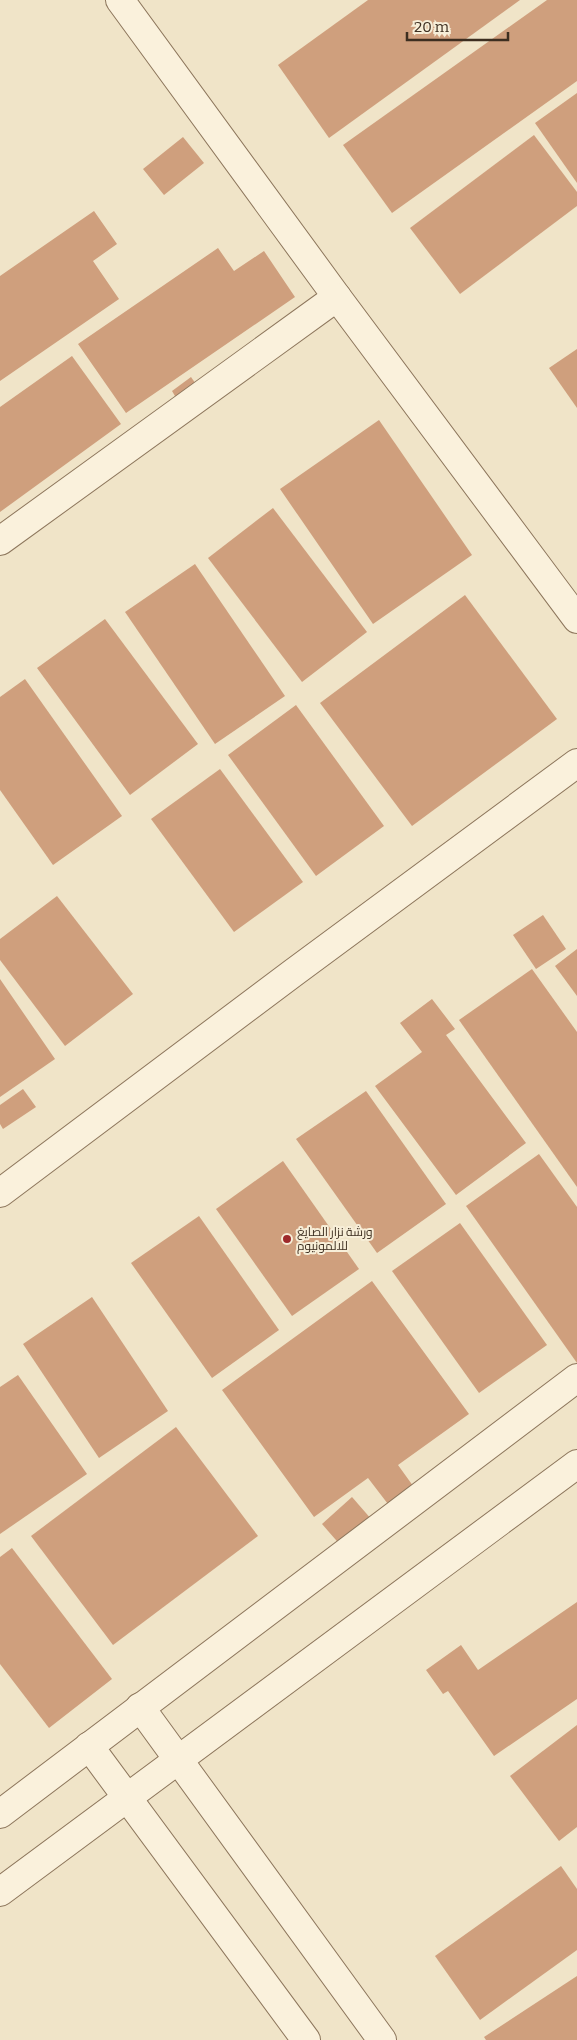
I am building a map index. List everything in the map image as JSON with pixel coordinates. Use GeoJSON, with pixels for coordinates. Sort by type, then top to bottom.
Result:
{"type":"FeatureCollection","features":[{"type":"Feature","properties":{"kind":"street"},"geometry":{"type":"LineString","coordinates":[[120,0],[337,297],[577,619]]}},
{"type":"Feature","properties":{"kind":"street"},"geometry":{"type":"LineString","coordinates":[[0,541],[337,297]]}},
{"type":"Feature","properties":{"kind":"street"},"geometry":{"type":"LineString","coordinates":[[0,1193],[577,763]]}},
{"type":"Feature","properties":{"kind":"street"},"geometry":{"type":"LineString","coordinates":[[0,1814],[577,1378]]}},
{"type":"Feature","properties":{"kind":"street"},"geometry":{"type":"LineString","coordinates":[[0,1892],[577,1464]]}},
{"type":"Feature","properties":{"kind":"street"},"geometry":{"type":"LineString","coordinates":[[140,1707],[382,2040]]}},
{"type":"Feature","properties":{"kind":"street"},"geometry":{"type":"LineString","coordinates":[[89,1746],[306,2040]]}},
{"type":"Feature","properties":{"kind":"building"},"geometry":{"type":"Polygon","coordinates":[[[368,0],[520,0],[329,138],[278,65],[368,0]]]}},
{"type":"Feature","properties":{"kind":"building"},"geometry":{"type":"Polygon","coordinates":[[[547,0],[577,0],[577,81],[392,213],[343,145],[547,0]]]}},
{"type":"Feature","properties":{"kind":"building"},"geometry":{"type":"Polygon","coordinates":[[[577,93],[577,183],[535,123],[577,93]]]}},
{"type":"Feature","properties":{"kind":"building"},"geometry":{"type":"Polygon","coordinates":[[[534,135],[577,192],[577,206],[460,294],[410,228],[534,135]]]}},
{"type":"Feature","properties":{"kind":"building"},"geometry":{"type":"Polygon","coordinates":[[[183,137],[204,163],[164,195],[143,169],[183,137]]]}},
{"type":"Feature","properties":{"kind":"building"},"geometry":{"type":"Polygon","coordinates":[[[94,211],[117,244],[93,261],[119,299],[0,381],[0,276],[94,211]]]}},
{"type":"Feature","properties":{"kind":"building"},"geometry":{"type":"Polygon","coordinates":[[[218,248],[234,271],[264,251],[295,297],[126,413],[78,344],[218,248]]]}},
{"type":"Feature","properties":{"kind":"building"},"geometry":{"type":"Polygon","coordinates":[[[577,349],[577,408],[549,368],[577,349]]]}},
{"type":"Feature","properties":{"kind":"building"},"geometry":{"type":"Polygon","coordinates":[[[72,356],[121,424],[0,512],[0,407],[72,356]]]}},
{"type":"Feature","properties":{"kind":"building"},"geometry":{"type":"Polygon","coordinates":[[[191,377],[198,387],[178,401],[172,391],[191,377]]]}},
{"type":"Feature","properties":{"kind":"building"},"geometry":{"type":"Polygon","coordinates":[[[379,420],[472,555],[373,624],[280,489],[379,420]]]}},
{"type":"Feature","properties":{"kind":"building"},"geometry":{"type":"Polygon","coordinates":[[[273,508],[367,632],[302,682],[208,558],[273,508]]]}},
{"type":"Feature","properties":{"kind":"building"},"geometry":{"type":"Polygon","coordinates":[[[195,564],[285,696],[215,744],[125,612],[195,564]]]}},
{"type":"Feature","properties":{"kind":"building"},"geometry":{"type":"Polygon","coordinates":[[[465,595],[557,719],[412,826],[320,703],[465,595]]]}},
{"type":"Feature","properties":{"kind":"building"},"geometry":{"type":"Polygon","coordinates":[[[105,619],[198,744],[130,795],[37,668],[105,619]]]}},
{"type":"Feature","properties":{"kind":"building"},"geometry":{"type":"Polygon","coordinates":[[[25,679],[122,816],[53,865],[0,790],[0,697],[25,679]]]}},
{"type":"Feature","properties":{"kind":"building"},"geometry":{"type":"Polygon","coordinates":[[[296,705],[384,826],[316,876],[228,755],[296,705]]]}},
{"type":"Feature","properties":{"kind":"building"},"geometry":{"type":"Polygon","coordinates":[[[220,769],[303,882],[234,932],[151,819],[220,769]]]}},
{"type":"Feature","properties":{"kind":"building"},"geometry":{"type":"Polygon","coordinates":[[[57,896],[133,994],[65,1046],[0,960],[0,939],[57,896]]]}},
{"type":"Feature","properties":{"kind":"building"},"geometry":{"type":"Polygon","coordinates":[[[543,915],[566,949],[536,969],[513,935],[543,915]]]}},
{"type":"Feature","properties":{"kind":"building"},"geometry":{"type":"Polygon","coordinates":[[[577,949],[577,996],[555,966],[577,949]]]}},
{"type":"Feature","properties":{"kind":"building"},"geometry":{"type":"Polygon","coordinates":[[[532,969],[577,1032],[577,1187],[459,1020],[532,969]]]}},
{"type":"Feature","properties":{"kind":"building"},"geometry":{"type":"Polygon","coordinates":[[[0,979],[55,1059],[0,1097],[0,979]]]}},
{"type":"Feature","properties":{"kind":"building"},"geometry":{"type":"Polygon","coordinates":[[[432,999],[455,1029],[446,1035],[526,1143],[456,1195],[375,1086],[422,1052],[400,1023],[432,999]]]}},
{"type":"Feature","properties":{"kind":"building"},"geometry":{"type":"Polygon","coordinates":[[[23,1089],[36,1107],[3,1129],[0,1124],[0,1105],[23,1089]]]}},
{"type":"Feature","properties":{"kind":"building"},"geometry":{"type":"Polygon","coordinates":[[[366,1091],[446,1204],[377,1253],[296,1139],[366,1091]]]}},
{"type":"Feature","properties":{"kind":"building"},"geometry":{"type":"Polygon","coordinates":[[[539,1154],[577,1207],[577,1363],[466,1206],[539,1154]]]}},
{"type":"Feature","properties":{"kind":"building","name":"ورشة نزار الصايغ للالمونيوم"},"geometry":{"type":"Polygon","coordinates":[[[283,1161],[359,1269],[292,1316],[216,1209],[283,1161]]]}},
{"type":"Feature","properties":{"kind":"building"},"geometry":{"type":"Polygon","coordinates":[[[199,1216],[279,1330],[212,1378],[131,1263],[199,1216]]]}},
{"type":"Feature","properties":{"kind":"building"},"geometry":{"type":"Polygon","coordinates":[[[460,1223],[547,1345],[479,1393],[392,1271],[460,1223]]]}},
{"type":"Feature","properties":{"kind":"building"},"geometry":{"type":"Polygon","coordinates":[[[372,1281],[469,1414],[398,1465],[416,1490],[391,1508],[368,1478],[314,1517],[222,1390],[372,1281]]]}},
{"type":"Feature","properties":{"kind":"building"},"geometry":{"type":"Polygon","coordinates":[[[92,1297],[168,1411],[99,1458],[23,1344],[92,1297]]]}},
{"type":"Feature","properties":{"kind":"building"},"geometry":{"type":"Polygon","coordinates":[[[18,1375],[87,1474],[0,1534],[0,1387],[18,1375]]]}},
{"type":"Feature","properties":{"kind":"building"},"geometry":{"type":"Polygon","coordinates":[[[176,1427],[258,1536],[113,1645],[31,1536],[176,1427]]]}},
{"type":"Feature","properties":{"kind":"building"},"geometry":{"type":"Polygon","coordinates":[[[352,1497],[372,1520],[342,1547],[322,1524],[352,1497]]]}},
{"type":"Feature","properties":{"kind":"building"},"geometry":{"type":"Polygon","coordinates":[[[12,1548],[112,1679],[49,1728],[0,1664],[0,1557],[12,1548]]]}},
{"type":"Feature","properties":{"kind":"building"},"geometry":{"type":"Polygon","coordinates":[[[577,1602],[577,1699],[494,1756],[448,1691],[443,1694],[426,1670],[461,1645],[478,1670],[577,1602]]]}},
{"type":"Feature","properties":{"kind":"building"},"geometry":{"type":"Polygon","coordinates":[[[577,1725],[577,1827],[559,1841],[510,1776],[577,1725]]]}},
{"type":"Feature","properties":{"kind":"building"},"geometry":{"type":"Polygon","coordinates":[[[561,1866],[577,1889],[577,1950],[480,2020],[435,1956],[561,1866]]]}},
{"type":"Feature","properties":{"kind":"building"},"geometry":{"type":"Polygon","coordinates":[[[577,1976],[577,2040],[486,2040],[484,2037],[577,1976]]]}},
{"type":"Feature","properties":{"kind":"place","name":"ورشة نزار الصايغ للالمونيوم"},"geometry":{"type":"Point","coordinates":[287,1239]}}]}
